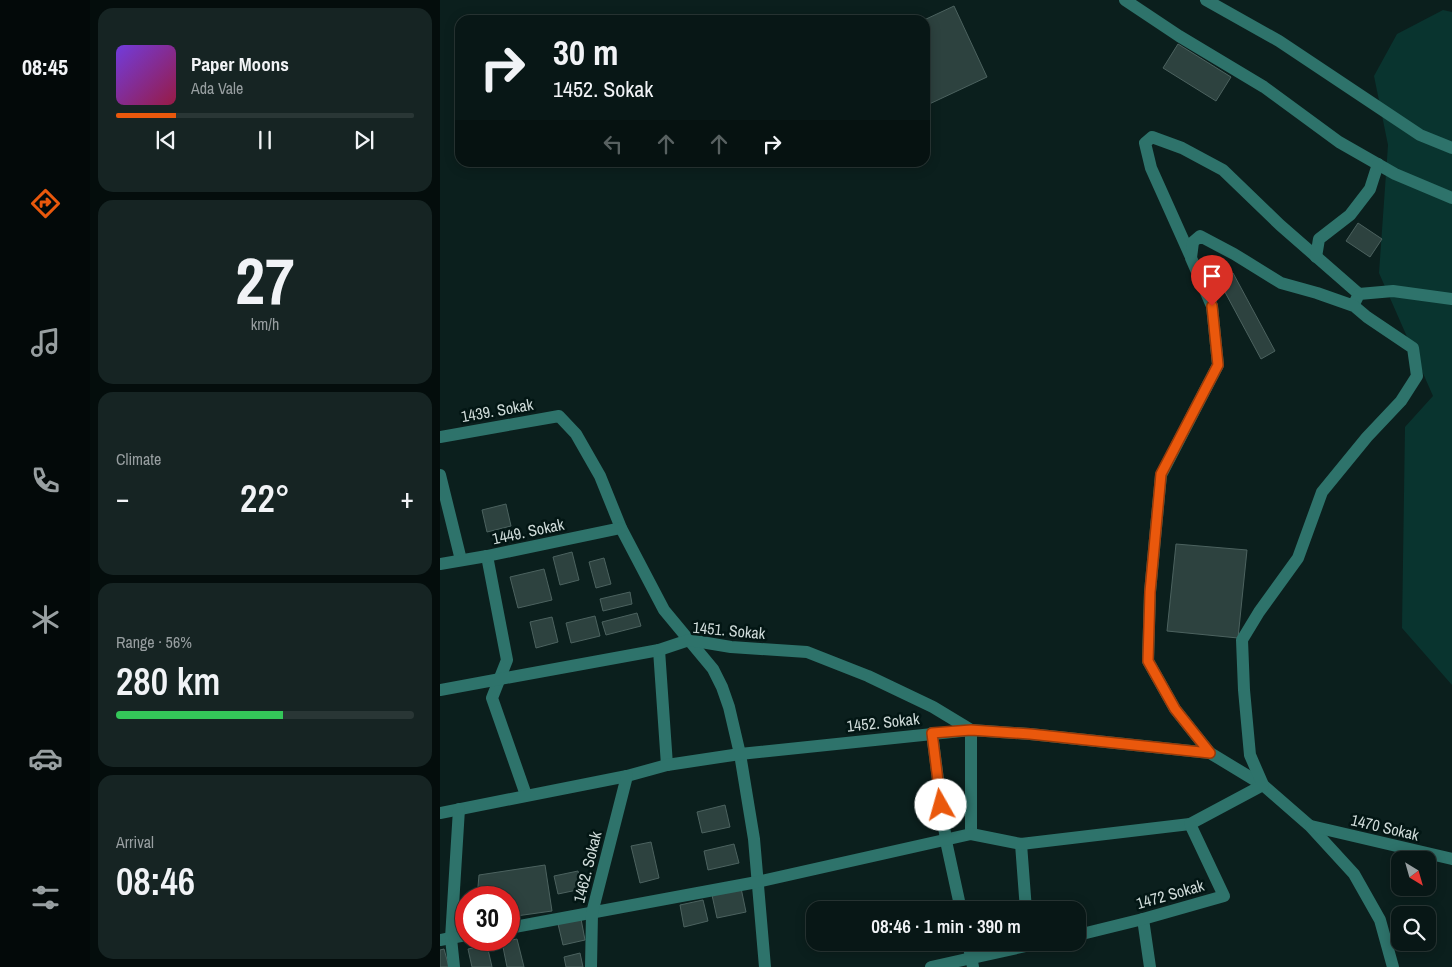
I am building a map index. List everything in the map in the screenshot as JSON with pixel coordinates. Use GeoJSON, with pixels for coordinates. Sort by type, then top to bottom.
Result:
{"type":"FeatureCollection","features":[{"type":"Feature","properties":{"kind":"street"},"geometry":{"type":"LineString","coordinates":[[1125,0],[1179,36],[1264,87],[1339,142],[1404,178],[1452,198]]}},
{"type":"Feature","properties":{"kind":"street"},"geometry":{"type":"LineString","coordinates":[[1206,0],[1280,42],[1420,135],[1452,148]]}},
{"type":"Feature","properties":{"kind":"street"},"geometry":{"type":"LineString","coordinates":[[1210,753],[1175,709],[1148,661],[1150,592],[1161,474],[1218,365],[1212,306],[1151,168],[1145,143],[1152,137],[1182,148],[1224,170],[1280,225],[1359,294],[1393,291],[1452,299]]}},
{"type":"Feature","properties":{"kind":"street"},"geometry":{"type":"LineString","coordinates":[[1316,257],[1318,239],[1350,215],[1370,188],[1378,164]]}},
{"type":"Feature","properties":{"kind":"street"},"geometry":{"type":"LineString","coordinates":[[520,926],[757,882],[971,834],[1021,844],[1190,824],[1263,785],[1250,755],[1242,640],[1298,558],[1322,492],[1367,437],[1402,401],[1417,376],[1412,348],[1354,306],[1281,283],[1200,236],[1193,242],[1191,258]]}},
{"type":"Feature","properties":{"kind":"street"},"geometry":{"type":"LineString","coordinates":[[1354,306],[1359,294]]}},
{"type":"Feature","properties":{"kind":"street","name":"1439. Sokak"},"geometry":{"type":"LineString","coordinates":[[440,437],[559,416],[576,434],[600,476],[621,528]]}},
{"type":"Feature","properties":{"kind":"street"},"geometry":{"type":"LineString","coordinates":[[440,475],[461,560]]}},
{"type":"Feature","properties":{"kind":"street"},"geometry":{"type":"LineString","coordinates":[[621,528],[664,610],[713,669],[729,707],[740,754],[754,839],[766,967]]}},
{"type":"Feature","properties":{"kind":"street","name":"1449. Sokak"},"geometry":{"type":"LineString","coordinates":[[440,564],[621,528]]}},
{"type":"Feature","properties":{"kind":"street"},"geometry":{"type":"LineString","coordinates":[[487,556],[507,660],[492,698],[526,795]]}},
{"type":"Feature","properties":{"kind":"street","name":"1451. Sokak"},"geometry":{"type":"LineString","coordinates":[[440,690],[659,650],[689,640],[730,647],[807,652],[868,676],[934,707],[971,730]]}},
{"type":"Feature","properties":{"kind":"street"},"geometry":{"type":"LineString","coordinates":[[659,650],[667,765]]}},
{"type":"Feature","properties":{"kind":"street"},"geometry":{"type":"LineString","coordinates":[[971,730],[971,834]]}},
{"type":"Feature","properties":{"kind":"street","name":"1452. Sokak"},"geometry":{"type":"LineString","coordinates":[[440,813],[627,776],[667,765],[740,754],[932,733],[971,730],[1030,734],[1210,753],[1263,785],[1310,826],[1354,874],[1380,920],[1393,967]]}},
{"type":"Feature","properties":{"kind":"street"},"geometry":{"type":"LineString","coordinates":[[932,733],[946,841],[959,901]]}},
{"type":"Feature","properties":{"kind":"street","name":"1462. Sokak"},"geometry":{"type":"LineString","coordinates":[[592,967],[592,913],[627,776]]}},
{"type":"Feature","properties":{"kind":"street"},"geometry":{"type":"LineString","coordinates":[[454,967],[445,939],[459,809]]}},
{"type":"Feature","properties":{"kind":"street","name":"1472 Sokak"},"geometry":{"type":"LineString","coordinates":[[1086,932],[1143,919],[1224,896],[1190,824]]}},
{"type":"Feature","properties":{"kind":"street","name":"1470 Sokak"},"geometry":{"type":"LineString","coordinates":[[1310,826],[1452,859]]}},
{"type":"Feature","properties":{"kind":"street"},"geometry":{"type":"LineString","coordinates":[[1021,844],[1025,901]]}},
{"type":"Feature","properties":{"kind":"street"},"geometry":{"type":"LineString","coordinates":[[1143,919],[1150,967]]}},
{"type":"Feature","properties":{"kind":"street"},"geometry":{"type":"LineString","coordinates":[[931,967],[972,963],[1008,951]]}},
{"type":"Feature","properties":{"kind":"green space"},"geometry":{"type":"Polygon","coordinates":[[[1443,10],[1452,12],[1452,685],[1402,628],[1405,427],[1433,396],[1379,273],[1388,145],[1374,76],[1397,34],[1443,10]]]}},
{"type":"Feature","properties":{"kind":"building"},"geometry":{"type":"Polygon","coordinates":[[[954,6],[987,77],[930,104],[930,17],[954,6]]]}},
{"type":"Feature","properties":{"kind":"building"},"geometry":{"type":"Polygon","coordinates":[[[1178,44],[1231,77],[1216,101],[1163,68],[1178,44]]]}},
{"type":"Feature","properties":{"kind":"building"},"geometry":{"type":"Polygon","coordinates":[[[1358,223],[1382,239],[1370,257],[1346,241],[1358,223]]]}},
{"type":"Feature","properties":{"kind":"building"},"geometry":{"type":"Polygon","coordinates":[[[1233,273],[1275,351],[1261,359],[1219,281],[1233,273]]]}},
{"type":"Feature","properties":{"kind":"building"},"geometry":{"type":"Polygon","coordinates":[[[506,504],[511,526],[487,532],[482,510],[506,504]]]}},
{"type":"Feature","properties":{"kind":"building"},"geometry":{"type":"Polygon","coordinates":[[[1176,544],[1247,550],[1238,638],[1167,631],[1176,544]]]}},
{"type":"Feature","properties":{"kind":"building"},"geometry":{"type":"Polygon","coordinates":[[[572,552],[579,580],[560,585],[553,557],[572,552]]]}},
{"type":"Feature","properties":{"kind":"building"},"geometry":{"type":"Polygon","coordinates":[[[604,558],[611,584],[596,588],[589,562],[604,558]]]}},
{"type":"Feature","properties":{"kind":"building"},"geometry":{"type":"Polygon","coordinates":[[[544,569],[552,600],[518,608],[510,577],[544,569]]]}},
{"type":"Feature","properties":{"kind":"building"},"geometry":{"type":"Polygon","coordinates":[[[630,592],[632,604],[603,611],[600,599],[630,592]]]}},
{"type":"Feature","properties":{"kind":"building"},"geometry":{"type":"Polygon","coordinates":[[[637,613],[641,626],[606,635],[602,622],[637,613]]]}},
{"type":"Feature","properties":{"kind":"building"},"geometry":{"type":"Polygon","coordinates":[[[595,616],[600,636],[571,643],[566,623],[595,616]]]}},
{"type":"Feature","properties":{"kind":"building"},"geometry":{"type":"Polygon","coordinates":[[[552,617],[558,642],[536,648],[530,622],[552,617]]]}},
{"type":"Feature","properties":{"kind":"building"},"geometry":{"type":"Polygon","coordinates":[[[725,805],[730,827],[702,833],[697,812],[725,805]]]}},
{"type":"Feature","properties":{"kind":"building"},"geometry":{"type":"Polygon","coordinates":[[[651,842],[659,878],[640,883],[631,846],[651,842]]]}},
{"type":"Feature","properties":{"kind":"building"},"geometry":{"type":"Polygon","coordinates":[[[734,844],[739,863],[708,870],[704,851],[734,844]]]}},
{"type":"Feature","properties":{"kind":"building"},"geometry":{"type":"Polygon","coordinates":[[[545,865],[552,911],[520,915],[520,886],[478,886],[479,875],[545,865]]]}},
{"type":"Feature","properties":{"kind":"building"},"geometry":{"type":"Polygon","coordinates":[[[578,871],[582,889],[558,894],[554,876],[578,871]]]}},
{"type":"Feature","properties":{"kind":"building"},"geometry":{"type":"Polygon","coordinates":[[[741,888],[746,912],[717,918],[712,895],[741,888]]]}},
{"type":"Feature","properties":{"kind":"building"},"geometry":{"type":"Polygon","coordinates":[[[703,900],[708,921],[684,927],[680,905],[703,900]]]}},
{"type":"Feature","properties":{"kind":"building"},"geometry":{"type":"Polygon","coordinates":[[[581,919],[585,940],[563,945],[558,924],[581,919]]]}},
{"type":"Feature","properties":{"kind":"building"},"geometry":{"type":"Polygon","coordinates":[[[444,949],[449,967],[440,967],[440,950],[444,949]]]}},
{"type":"Feature","properties":{"kind":"building"},"geometry":{"type":"Polygon","coordinates":[[[468,951],[488,951],[492,967],[472,967],[468,951]]]}},
{"type":"Feature","properties":{"kind":"building"},"geometry":{"type":"Polygon","coordinates":[[[504,951],[520,951],[524,967],[507,967],[504,951]]]}},
{"type":"Feature","properties":{"kind":"building"},"geometry":{"type":"Polygon","coordinates":[[[580,953],[583,967],[566,967],[564,957],[580,953]]]}},
{"type":"Feature","properties":{"kind":"route"},"geometry":{"type":"LineString","coordinates":[[941,805],[932,733],[971,730],[1030,734],[1210,753],[1175,709],[1148,661],[1150,592],[1161,474],[1218,365],[1212,306]]}}]}
